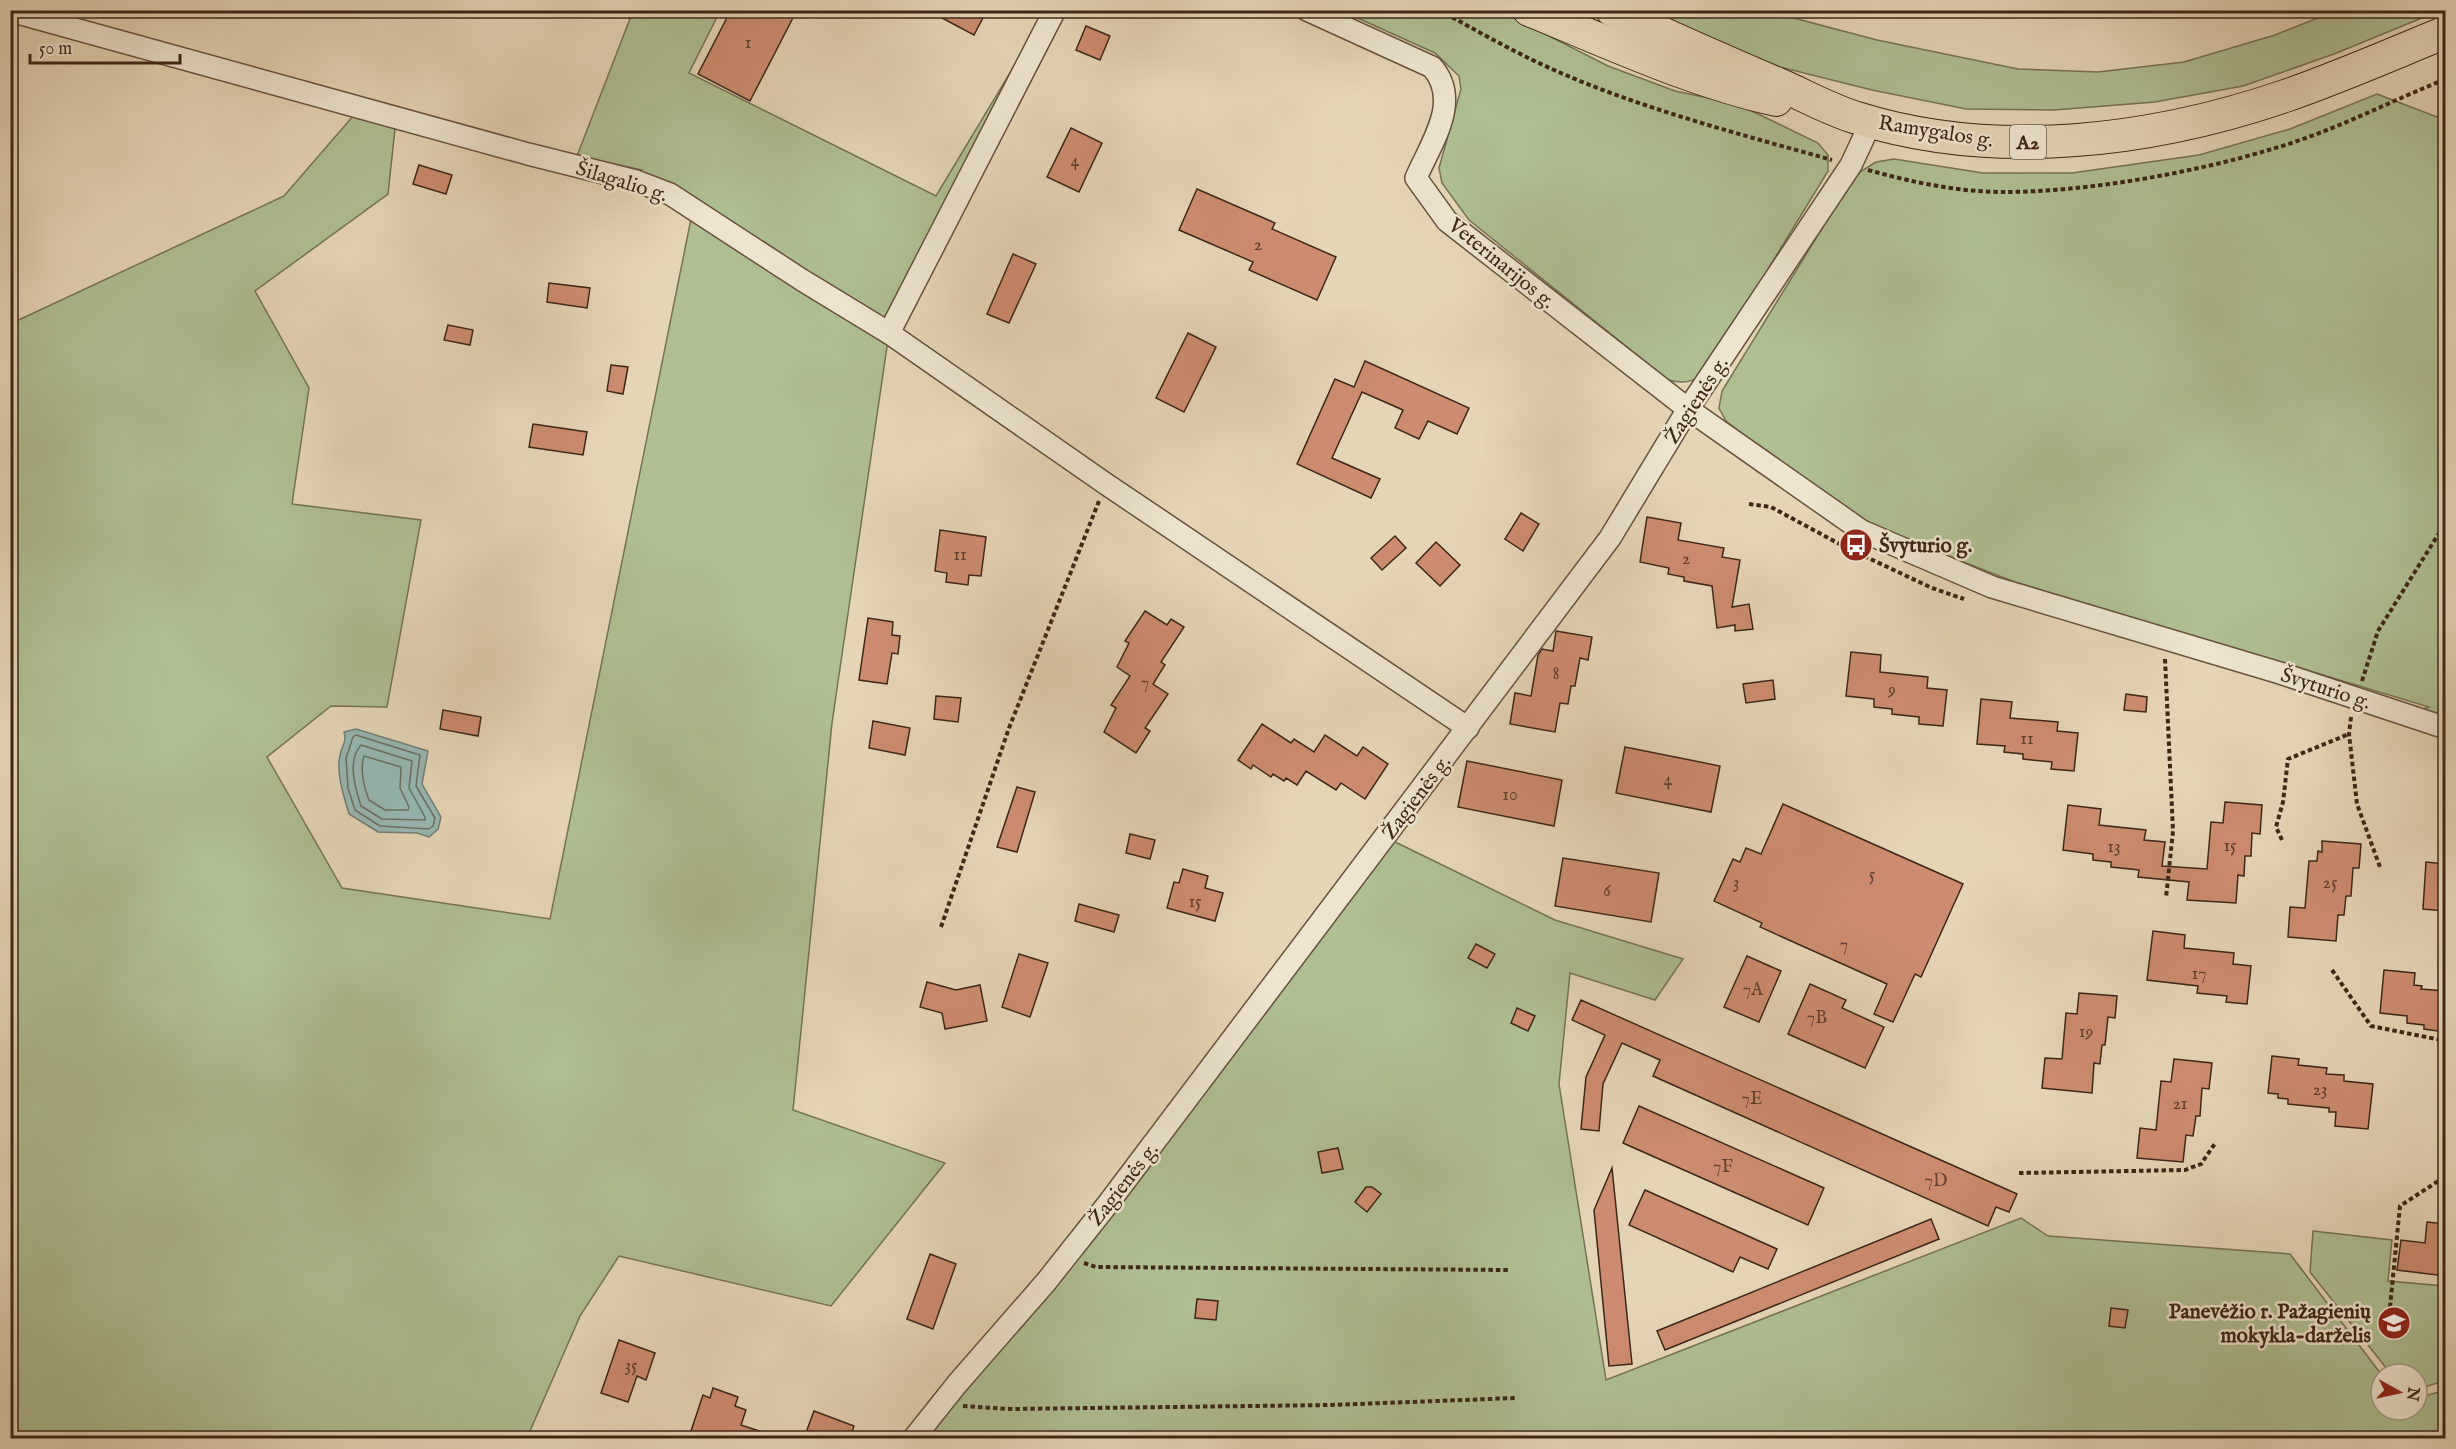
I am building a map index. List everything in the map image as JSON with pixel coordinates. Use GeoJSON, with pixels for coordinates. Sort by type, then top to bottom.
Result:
{"type":"FeatureCollection","features":[{"type":"Feature","properties":{"kind":"highway","name":"A2"},"geometry":{"type":"LineString","coordinates":[[1529,10],[1657,63],[1725,87],[1864,120]]}},
{"type":"Feature","properties":{"kind":"highway","name":"Ramygalos g."},"geometry":{"type":"LineString","coordinates":[[1612,10],[1864,120],[1929,135],[2052,143],[2141,132],[2229,113],[2286,96],[2445,32]]}},
{"type":"Feature","properties":{"kind":"street"},"geometry":{"type":"LineString","coordinates":[[889,333],[1055,10]]}},
{"type":"Feature","properties":{"kind":"street","name":"Veterinarijos g."},"geometry":{"type":"LineString","coordinates":[[1307,10],[1432,67],[1440,76],[1446,99],[1444,114],[1416,178],[1447,221],[1688,410]]}},
{"type":"Feature","properties":{"kind":"street","name":"Šilagalio g."},"geometry":{"type":"LineString","coordinates":[[10,11],[528,154],[636,181],[670,194],[802,280],[889,333],[1106,484],[1468,728]]}},
{"type":"Feature","properties":{"kind":"street","name":"Žagienės g."},"geometry":{"type":"LineString","coordinates":[[914,1438],[1067,1256],[1610,538],[1688,410],[1851,165],[1864,120]]}},
{"type":"Feature","properties":{"kind":"street","name":"Švyturio g."},"geometry":{"type":"LineString","coordinates":[[1688,410],[1862,531],[1992,587],[2280,673],[2445,728]]}},
{"type":"Feature","properties":{"kind":"path"},"geometry":{"type":"LineString","coordinates":[[2436,83],[2445,79]]}},
{"type":"Feature","properties":{"kind":"path"},"geometry":{"type":"LineString","coordinates":[[941,927],[1009,728],[1106,484]]}},
{"type":"Feature","properties":{"kind":"path"},"geometry":{"type":"LineString","coordinates":[[2165,660],[2173,831],[2166,898]]}},
{"type":"Feature","properties":{"kind":"path"},"geometry":{"type":"LineString","coordinates":[[2282,840],[2276,827],[2283,802],[2288,759],[2349,734]]}},
{"type":"Feature","properties":{"kind":"path"},"geometry":{"type":"LineString","coordinates":[[2332,970],[2371,1026],[2445,1041]]}},
{"type":"Feature","properties":{"kind":"path"},"geometry":{"type":"LineString","coordinates":[[2019,1173],[2185,1170],[2201,1164],[2216,1142]]}},
{"type":"Feature","properties":{"kind":"path"},"geometry":{"type":"LineString","coordinates":[[2387,1337],[2400,1206],[2445,1176]]}},
{"type":"Feature","properties":{"kind":"path"},"geometry":{"type":"LineString","coordinates":[[1067,1256],[1096,1267],[1508,1270]]}},
{"type":"Feature","properties":{"kind":"path"},"geometry":{"type":"LineString","coordinates":[[941,1404],[1010,1409],[1331,1406],[1516,1398]]}},
{"type":"Feature","properties":{"kind":"green space"},"geometry":{"type":"Polygon","coordinates":[[[633,11],[720,11],[689,73],[936,196],[1047,11],[889,333],[832,723],[793,1110],[945,1163],[831,1306],[619,1256],[580,1316],[527,1438],[11,1438],[10,324],[284,196],[360,108],[528,154],[395,129],[388,194],[255,291],[309,388],[292,504],[421,520],[387,707],[331,706],[267,757],[342,888],[550,919],[693,209],[636,181],[642,170],[577,156],[633,11]]]}},
{"type":"Feature","properties":{"kind":"green space"},"geometry":{"type":"Polygon","coordinates":[[[1342,11],[1500,11],[1608,66],[1675,91],[1733,103],[1818,143],[1828,155],[1828,171],[1705,372],[1688,382],[1668,380],[1469,220],[1442,183],[1439,168],[1461,89],[1459,76],[1435,53],[1342,11]]]}},
{"type":"Feature","properties":{"kind":"green space"},"geometry":{"type":"Polygon","coordinates":[[[1643,11],[1767,11],[1877,40],[2018,69],[2098,72],[2184,62],[2275,35],[2335,11],[2439,11],[2334,54],[2243,86],[2155,102],[2054,110],[1966,109],[1872,90],[1764,63],[1643,11]]]}},
{"type":"Feature","properties":{"kind":"green space"},"geometry":{"type":"Polygon","coordinates":[[[2377,94],[2445,120],[2445,728],[2406,715],[2429,707],[2015,582],[1898,537],[1837,507],[1726,421],[1719,408],[1722,391],[1855,175],[1876,162],[1894,159],[1983,173],[2072,173],[2199,155],[2290,129],[2377,94]]]}},
{"type":"Feature","properties":{"kind":"green space"},"geometry":{"type":"Polygon","coordinates":[[[1389,839],[1555,920],[1683,959],[1655,1000],[1570,973],[1559,1084],[1606,1380],[2021,1218],[2048,1236],[2290,1254],[2372,1362],[2369,1362],[2369,1422],[2429,1422],[2429,1395],[2446,1390],[2445,1438],[921,1438],[1389,839]]]}},
{"type":"Feature","properties":{"kind":"green space"},"geometry":{"type":"Polygon","coordinates":[[[2313,1231],[2392,1240],[2388,1281],[2445,1286],[2445,1381],[2429,1386],[2429,1362],[2381,1362],[2310,1272],[2313,1231]]]}},
{"type":"Feature","properties":{"kind":"water"},"geometry":{"type":"Polygon","coordinates":[[[356,729],[428,751],[422,784],[441,817],[438,829],[429,837],[417,833],[378,832],[349,814],[341,785],[339,762],[345,741],[344,732],[356,729]]]}},
{"type":"Feature","properties":{"kind":"building"},"geometry":{"type":"Polygon","coordinates":[[[731,10],[797,10],[750,101],[698,74],[731,10]]]}},
{"type":"Feature","properties":{"kind":"building"},"geometry":{"type":"Polygon","coordinates":[[[927,10],[987,10],[974,35],[927,10]]]}},
{"type":"Feature","properties":{"kind":"building"},"geometry":{"type":"Polygon","coordinates":[[[1086,26],[1110,36],[1100,60],[1076,50],[1086,26]]]}},
{"type":"Feature","properties":{"kind":"building"},"geometry":{"type":"Polygon","coordinates":[[[1071,128],[1102,143],[1079,192],[1047,177],[1071,128]]]}},
{"type":"Feature","properties":{"kind":"building"},"geometry":{"type":"Polygon","coordinates":[[[419,165],[452,175],[446,194],[413,184],[419,165]]]}},
{"type":"Feature","properties":{"kind":"building"},"geometry":{"type":"Polygon","coordinates":[[[1197,189],[1275,223],[1272,229],[1336,257],[1317,300],[1249,270],[1253,262],[1179,230],[1197,189]]]}},
{"type":"Feature","properties":{"kind":"building"},"geometry":{"type":"Polygon","coordinates":[[[1013,254],[1036,264],[1009,323],[987,314],[1013,254]]]}},
{"type":"Feature","properties":{"kind":"building"},"geometry":{"type":"Polygon","coordinates":[[[549,283],[590,288],[587,308],[547,302],[549,283]]]}},
{"type":"Feature","properties":{"kind":"building"},"geometry":{"type":"Polygon","coordinates":[[[448,325],[473,330],[470,345],[444,340],[448,325]]]}},
{"type":"Feature","properties":{"kind":"building"},"geometry":{"type":"Polygon","coordinates":[[[1188,333],[1216,347],[1184,412],[1156,398],[1188,333]]]}},
{"type":"Feature","properties":{"kind":"building"},"geometry":{"type":"Polygon","coordinates":[[[1365,361],[1469,408],[1457,434],[1428,421],[1419,439],[1395,428],[1403,410],[1362,392],[1332,458],[1380,479],[1371,498],[1297,464],[1335,379],[1354,387],[1365,361]]]}},
{"type":"Feature","properties":{"kind":"building"},"geometry":{"type":"Polygon","coordinates":[[[611,365],[628,367],[623,394],[607,391],[611,365]]]}},
{"type":"Feature","properties":{"kind":"building"},"geometry":{"type":"Polygon","coordinates":[[[533,424],[587,432],[583,455],[529,447],[533,424]]]}},
{"type":"Feature","properties":{"kind":"building"},"geometry":{"type":"Polygon","coordinates":[[[1521,513],[1539,524],[1523,551],[1505,539],[1521,513]]]}},
{"type":"Feature","properties":{"kind":"building"},"geometry":{"type":"Polygon","coordinates":[[[1647,517],[1681,523],[1678,540],[1724,548],[1722,557],[1740,560],[1732,607],[1749,604],[1753,629],[1735,631],[1735,625],[1717,628],[1712,586],[1684,581],[1684,577],[1668,574],[1669,568],[1640,562],[1647,517]]]}},
{"type":"Feature","properties":{"kind":"building"},"geometry":{"type":"Polygon","coordinates":[[[940,530],[986,537],[981,576],[969,575],[968,585],[946,582],[947,573],[935,571],[940,530]]]}},
{"type":"Feature","properties":{"kind":"building"},"geometry":{"type":"Polygon","coordinates":[[[1395,536],[1406,548],[1382,570],[1371,558],[1395,536]]]}},
{"type":"Feature","properties":{"kind":"building"},"geometry":{"type":"Polygon","coordinates":[[[1436,542],[1460,565],[1440,586],[1416,563],[1436,542]]]}},
{"type":"Feature","properties":{"kind":"building"},"geometry":{"type":"Polygon","coordinates":[[[1145,611],[1167,625],[1171,619],[1184,627],[1161,662],[1165,665],[1153,684],[1168,694],[1145,728],[1150,731],[1136,753],[1104,732],[1116,708],[1111,705],[1130,676],[1117,667],[1129,643],[1125,641],[1145,611]]]}},
{"type":"Feature","properties":{"kind":"building"},"geometry":{"type":"Polygon","coordinates":[[[868,618],[893,622],[892,635],[900,636],[898,654],[892,653],[887,684],[859,680],[868,618]]]}},
{"type":"Feature","properties":{"kind":"building"},"geometry":{"type":"Polygon","coordinates":[[[1556,631],[1592,637],[1588,660],[1580,658],[1575,686],[1571,686],[1568,704],[1560,703],[1555,732],[1510,724],[1515,693],[1531,696],[1538,655],[1542,649],[1553,651],[1556,631]]]}},
{"type":"Feature","properties":{"kind":"building"},"geometry":{"type":"Polygon","coordinates":[[[1851,652],[1881,655],[1880,672],[1928,677],[1927,688],[1947,690],[1943,726],[1919,724],[1919,717],[1892,714],[1892,709],[1874,707],[1874,699],[1846,696],[1851,652]]]}},
{"type":"Feature","properties":{"kind":"building"},"geometry":{"type":"Polygon","coordinates":[[[1773,680],[1775,699],[1746,703],[1743,684],[1773,680]]]}},
{"type":"Feature","properties":{"kind":"building"},"geometry":{"type":"Polygon","coordinates":[[[2126,694],[2147,697],[2146,712],[2124,710],[2126,694]]]}},
{"type":"Feature","properties":{"kind":"building"},"geometry":{"type":"Polygon","coordinates":[[[936,696],[961,698],[958,722],[934,719],[936,696]]]}},
{"type":"Feature","properties":{"kind":"building"},"geometry":{"type":"Polygon","coordinates":[[[1981,699],[2012,702],[2010,718],[2058,722],[2057,731],[2078,733],[2074,771],[2051,769],[2052,762],[2023,759],[2023,754],[2004,752],[2005,746],[1977,744],[1981,699]]]}},
{"type":"Feature","properties":{"kind":"building"},"geometry":{"type":"Polygon","coordinates":[[[443,710],[481,717],[478,736],[440,729],[443,710]]]}},
{"type":"Feature","properties":{"kind":"building"},"geometry":{"type":"Polygon","coordinates":[[[873,721],[910,728],[905,755],[869,748],[873,721]]]}},
{"type":"Feature","properties":{"kind":"building"},"geometry":{"type":"Polygon","coordinates":[[[1262,724],[1291,743],[1294,739],[1314,752],[1325,735],[1357,756],[1363,747],[1388,764],[1365,799],[1341,783],[1336,790],[1306,771],[1297,785],[1273,774],[1271,777],[1253,765],[1251,769],[1238,760],[1262,724]]]}},
{"type":"Feature","properties":{"kind":"building"},"geometry":{"type":"Polygon","coordinates":[[[1625,747],[1720,766],[1711,812],[1616,793],[1625,747]]]}},
{"type":"Feature","properties":{"kind":"building"},"geometry":{"type":"Polygon","coordinates":[[[1467,761],[1562,780],[1554,826],[1458,807],[1467,761]]]}},
{"type":"Feature","properties":{"kind":"building"},"geometry":{"type":"Polygon","coordinates":[[[1017,787],[1035,792],[1017,852],[997,847],[1017,787]]]}},
{"type":"Feature","properties":{"kind":"building"},"geometry":{"type":"Polygon","coordinates":[[[2225,802],[2262,805],[2260,834],[2252,833],[2251,856],[2245,856],[2244,876],[2238,875],[2236,903],[2187,900],[2189,882],[2138,877],[2139,870],[2111,867],[2111,862],[2093,860],[2093,854],[2063,850],[2068,805],[2101,809],[2099,825],[2146,830],[2144,840],[2165,842],[2162,866],[2207,869],[2211,822],[2223,823],[2225,802]]]}},
{"type":"Feature","properties":{"kind":"building"},"geometry":{"type":"Polygon","coordinates":[[[1783,804],[1963,884],[1921,977],[1915,974],[1893,1022],[1874,1014],[1887,984],[1760,927],[1762,923],[1714,901],[1733,859],[1740,862],[1746,848],[1761,854],[1783,804]]]}},
{"type":"Feature","properties":{"kind":"building"},"geometry":{"type":"Polygon","coordinates":[[[1130,834],[1155,840],[1150,859],[1126,853],[1130,834]]]}},
{"type":"Feature","properties":{"kind":"building"},"geometry":{"type":"Polygon","coordinates":[[[2322,841],[2361,844],[2359,868],[2353,868],[2351,896],[2346,896],[2344,915],[2338,915],[2336,941],[2288,937],[2290,907],[2305,908],[2309,861],[2317,861],[2318,851],[2322,852],[2322,841]]]}},
{"type":"Feature","properties":{"kind":"building"},"geometry":{"type":"Polygon","coordinates":[[[1563,858],[1659,873],[1651,922],[1555,906],[1563,858]]]}},
{"type":"Feature","properties":{"kind":"building"},"geometry":{"type":"Polygon","coordinates":[[[2426,862],[2445,864],[2445,911],[2423,909],[2426,862]]]}},
{"type":"Feature","properties":{"kind":"building"},"geometry":{"type":"Polygon","coordinates":[[[1183,869],[1208,876],[1205,888],[1223,893],[1215,921],[1167,908],[1174,882],[1179,883],[1183,869]]]}},
{"type":"Feature","properties":{"kind":"building"},"geometry":{"type":"Polygon","coordinates":[[[1079,904],[1119,915],[1114,932],[1075,921],[1079,904]]]}},
{"type":"Feature","properties":{"kind":"building"},"geometry":{"type":"Polygon","coordinates":[[[2153,931],[2185,935],[2184,948],[2234,953],[2233,964],[2251,966],[2247,1004],[2226,1002],[2227,996],[2197,993],[2198,986],[2147,980],[2153,931]]]}},
{"type":"Feature","properties":{"kind":"building"},"geometry":{"type":"Polygon","coordinates":[[[1476,944],[1495,954],[1487,968],[1468,958],[1476,944]]]}},
{"type":"Feature","properties":{"kind":"building"},"geometry":{"type":"Polygon","coordinates":[[[1019,954],[1048,963],[1030,1017],[1002,1007],[1019,954]]]}},
{"type":"Feature","properties":{"kind":"building"},"geometry":{"type":"Polygon","coordinates":[[[1747,956],[1781,971],[1759,1022],[1724,1007],[1747,956]]]}},
{"type":"Feature","properties":{"kind":"building"},"geometry":{"type":"Polygon","coordinates":[[[2384,970],[2415,973],[2414,985],[2422,986],[2421,989],[2445,991],[2445,1032],[2424,1029],[2424,1025],[2407,1023],[2407,1016],[2380,1013],[2384,970]]]}},
{"type":"Feature","properties":{"kind":"building"},"geometry":{"type":"Polygon","coordinates":[[[927,982],[956,990],[980,985],[987,1021],[945,1029],[942,1013],[920,1007],[927,982]]]}},
{"type":"Feature","properties":{"kind":"building"},"geometry":{"type":"Polygon","coordinates":[[[1810,984],[1846,1000],[1842,1008],[1884,1027],[1865,1068],[1788,1034],[1810,984]]]}},
{"type":"Feature","properties":{"kind":"building"},"geometry":{"type":"Polygon","coordinates":[[[2079,993],[2117,996],[2115,1018],[2108,1017],[2100,1064],[2094,1063],[2092,1093],[2042,1088],[2045,1058],[2062,1059],[2066,1013],[2077,1014],[2079,993]]]}},
{"type":"Feature","properties":{"kind":"building"},"geometry":{"type":"Polygon","coordinates":[[[1581,1000],[2017,1194],[2009,1212],[1996,1207],[1988,1226],[1653,1076],[1660,1060],[1622,1043],[1603,1084],[1599,1131],[1581,1129],[1586,1077],[1605,1035],[1572,1020],[1581,1000]]]}},
{"type":"Feature","properties":{"kind":"building"},"geometry":{"type":"Polygon","coordinates":[[[1517,1008],[1535,1016],[1528,1031],[1511,1023],[1517,1008]]]}},
{"type":"Feature","properties":{"kind":"building"},"geometry":{"type":"Polygon","coordinates":[[[2272,1056],[2299,1059],[2298,1065],[2327,1068],[2326,1074],[2344,1075],[2344,1081],[2373,1084],[2368,1129],[2335,1126],[2336,1112],[2329,1112],[2329,1108],[2288,1104],[2288,1099],[2278,1098],[2278,1094],[2268,1093],[2272,1056]]]}},
{"type":"Feature","properties":{"kind":"building"},"geometry":{"type":"Polygon","coordinates":[[[2174,1059],[2212,1063],[2209,1089],[2202,1088],[2200,1116],[2196,1116],[2193,1136],[2186,1135],[2183,1162],[2137,1158],[2140,1128],[2156,1130],[2161,1081],[2171,1082],[2174,1059]]]}},
{"type":"Feature","properties":{"kind":"building"},"geometry":{"type":"Polygon","coordinates":[[[1639,1106],[1824,1188],[1808,1225],[1623,1143],[1639,1106]]]}},
{"type":"Feature","properties":{"kind":"building"},"geometry":{"type":"Polygon","coordinates":[[[1338,1148],[1343,1169],[1322,1173],[1318,1152],[1338,1148]]]}},
{"type":"Feature","properties":{"kind":"building"},"geometry":{"type":"Polygon","coordinates":[[[1612,1168],[1632,1364],[1609,1366],[1594,1210],[1612,1168]]]}},
{"type":"Feature","properties":{"kind":"building"},"geometry":{"type":"Polygon","coordinates":[[[1366,1187],[1372,1187],[1381,1194],[1367,1212],[1355,1202],[1366,1187]]]}},
{"type":"Feature","properties":{"kind":"building"},"geometry":{"type":"Polygon","coordinates":[[[1645,1190],[1777,1249],[1768,1269],[1740,1257],[1733,1272],[1629,1225],[1645,1190]]]}},
{"type":"Feature","properties":{"kind":"building"},"geometry":{"type":"Polygon","coordinates":[[[1931,1219],[1939,1239],[1665,1350],[1657,1331],[1931,1219]]]}},
{"type":"Feature","properties":{"kind":"building"},"geometry":{"type":"Polygon","coordinates":[[[2427,1222],[2445,1224],[2445,1276],[2397,1270],[2401,1240],[2425,1243],[2427,1222]]]}},
{"type":"Feature","properties":{"kind":"building"},"geometry":{"type":"Polygon","coordinates":[[[930,1254],[956,1264],[933,1329],[907,1319],[930,1254]]]}},
{"type":"Feature","properties":{"kind":"building"},"geometry":{"type":"Polygon","coordinates":[[[1197,1299],[1218,1301],[1216,1320],[1195,1318],[1197,1299]]]}},
{"type":"Feature","properties":{"kind":"building"},"geometry":{"type":"Polygon","coordinates":[[[2111,1308],[2128,1310],[2125,1328],[2109,1326],[2111,1308]]]}},
{"type":"Feature","properties":{"kind":"building"},"geometry":{"type":"Polygon","coordinates":[[[619,1340],[655,1353],[646,1380],[637,1376],[628,1402],[601,1393],[619,1340]]]}},
{"type":"Feature","properties":{"kind":"building"},"geometry":{"type":"Polygon","coordinates":[[[713,1388],[738,1397],[735,1406],[746,1410],[741,1425],[772,1435],[771,1438],[704,1438],[690,1434],[703,1395],[710,1398],[713,1388]]]}},
{"type":"Feature","properties":{"kind":"building"},"geometry":{"type":"Polygon","coordinates":[[[814,1411],[854,1426],[850,1438],[804,1438],[814,1411]]]}},
{"type":"Feature","properties":{"kind":"place","name":"Švyturio g."},"geometry":{"type":"Point","coordinates":[1856,545]}},
{"type":"Feature","properties":{"kind":"place","name":"Panevėžio r. Pažagienių mokykla-darželis"},"geometry":{"type":"Point","coordinates":[2394,1323]}}]}
